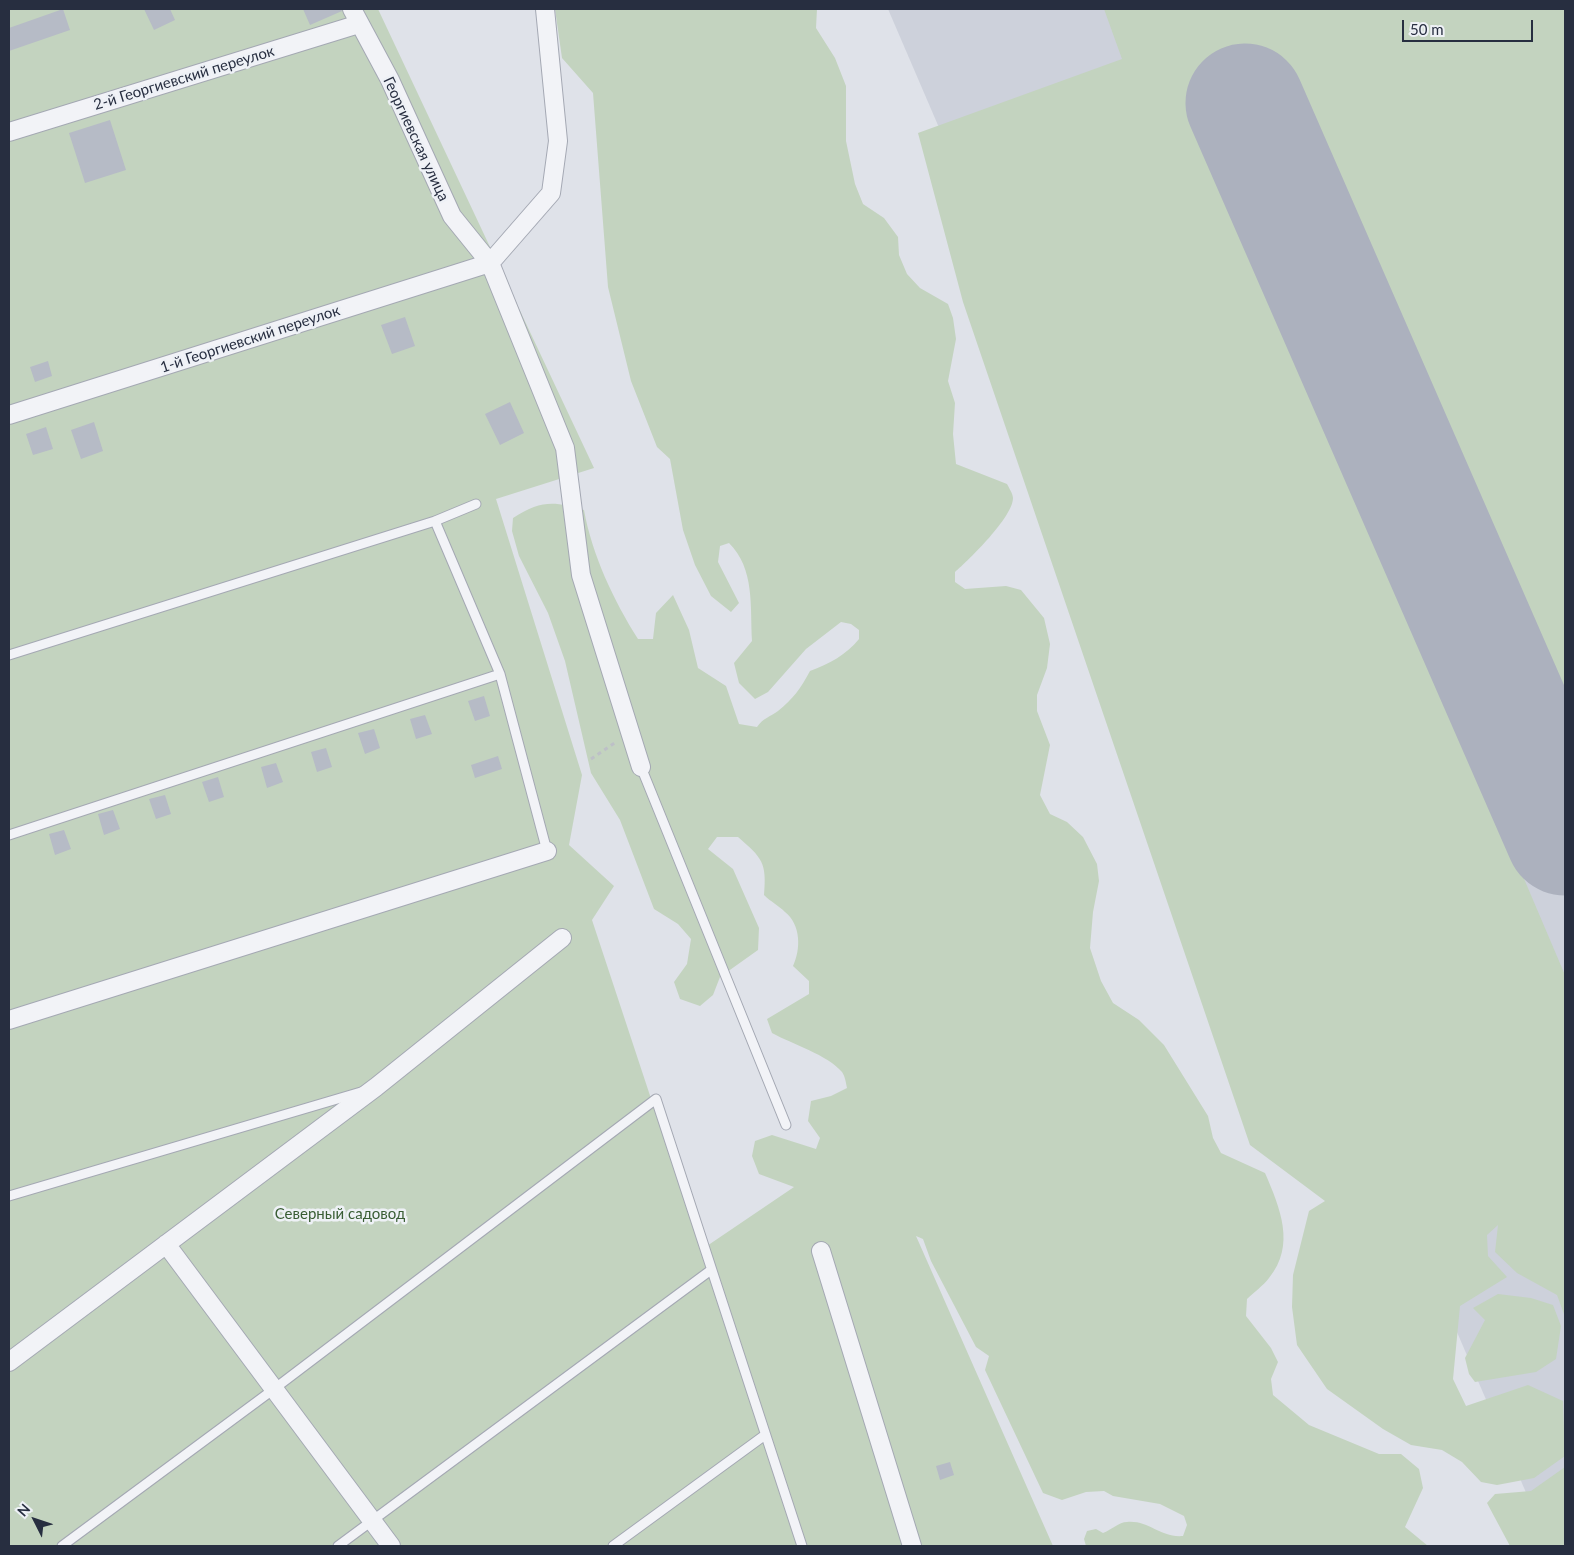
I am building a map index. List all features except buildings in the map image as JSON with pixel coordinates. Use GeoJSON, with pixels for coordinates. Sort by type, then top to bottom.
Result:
{"type":"FeatureCollection","features":[{"type":"Feature","properties":{"kind":"street"},"geometry":{"type":"LineString","coordinates":[[490,263],[552,193],[558,141],[545,9]]}},
{"type":"Feature","properties":{"kind":"street","name":"Георгиевская улица"},"geometry":{"type":"LineString","coordinates":[[356,16],[390,80],[452,216],[490,263],[565,448],[582,575],[641,767]]}},
{"type":"Feature","properties":{"kind":"street","name":"2-й Георгиевский переулок"},"geometry":{"type":"LineString","coordinates":[[9,132],[356,16]]}},
{"type":"Feature","properties":{"kind":"street","name":"1-й Георгиевский переулок"},"geometry":{"type":"LineString","coordinates":[[9,415],[490,263]]}},
{"type":"Feature","properties":{"kind":"street"},"geometry":{"type":"LineString","coordinates":[[9,1020],[546,852]]}},
{"type":"Feature","properties":{"kind":"street"},"geometry":{"type":"LineString","coordinates":[[9,1362],[376,1087],[562,938]]}},
{"type":"Feature","properties":{"kind":"street"},"geometry":{"type":"LineString","coordinates":[[166,1244],[391,1546]]}},
{"type":"Feature","properties":{"kind":"street"},"geometry":{"type":"LineString","coordinates":[[821,1250],[912,1546]]}},
{"type":"Feature","properties":{"kind":"lane"},"geometry":{"type":"LineString","coordinates":[[9,655],[436,520],[476,504]]}},
{"type":"Feature","properties":{"kind":"lane"},"geometry":{"type":"LineString","coordinates":[[436,520],[500,674],[546,852]]}},
{"type":"Feature","properties":{"kind":"lane"},"geometry":{"type":"LineString","coordinates":[[9,835],[500,674]]}},
{"type":"Feature","properties":{"kind":"lane"},"geometry":{"type":"LineString","coordinates":[[641,767],[786,1124]]}},
{"type":"Feature","properties":{"kind":"lane"},"geometry":{"type":"LineString","coordinates":[[9,1196],[376,1087]]}},
{"type":"Feature","properties":{"kind":"lane"},"geometry":{"type":"LineString","coordinates":[[62,1546],[274,1389],[656,1099],[802,1546]]}},
{"type":"Feature","properties":{"kind":"lane"},"geometry":{"type":"LineString","coordinates":[[338,1546],[711,1270]]}},
{"type":"Feature","properties":{"kind":"lane"},"geometry":{"type":"LineString","coordinates":[[613,1546],[765,1435]]}},
{"type":"Feature","properties":{"kind":"path"},"geometry":{"type":"LineString","coordinates":[[591,759],[631,732]]}},
{"type":"Feature","properties":{"kind":"shaded area"},"geometry":{"type":"Polygon","coordinates":[[[888,9],[1565,9],[1565,1546],[1549,1546],[888,9]]]}},
{"type":"Feature","properties":{"kind":"green space","name":"Северный садовод"},"geometry":{"type":"Polygon","coordinates":[[[9,9],[378,9],[594,468],[496,499],[582,775],[569,845],[614,886],[592,920],[701,1250],[794,1187],[759,1174],[752,1156],[755,1141],[772,1135],[816,1149],[820,1138],[808,1121],[811,1101],[831,1096],[847,1088],[844,1075],[828,1060],[772,1033],[767,1019],[809,994],[809,981],[793,966],[798,945],[797,930],[790,917],[764,895],[765,875],[761,862],[753,850],[738,837],[717,837],[708,849],[733,869],[759,928],[758,950],[720,977],[713,995],[700,1006],[680,999],[674,982],[687,964],[691,939],[678,924],[654,909],[620,820],[591,773],[565,661],[548,613],[519,556],[512,531],[513,518],[532,508],[548,504],[564,505],[584,510],[598,561],[638,639],[653,639],[656,613],[673,595],[689,630],[698,668],[726,686],[739,724],[757,727],[778,711],[796,693],[810,671],[837,658],[854,645],[859,639],[859,630],[851,624],[841,622],[806,649],[768,692],[755,699],[739,683],[734,663],[752,641],[751,601],[747,576],[737,553],[729,543],[720,546],[718,562],[739,603],[731,612],[711,596],[695,565],[683,530],[670,459],[657,447],[631,381],[608,287],[593,93],[562,58],[555,9],[817,9],[816,28],[835,58],[846,86],[846,141],[855,184],[863,204],[884,218],[898,237],[899,255],[907,274],[920,288],[948,304],[953,318],[956,339],[948,381],[955,403],[953,434],[956,464],[1007,484],[1013,498],[1006,516],[998,527],[955,572],[955,582],[965,589],[1006,586],[1021,590],[1044,618],[1050,644],[1047,668],[1037,695],[1037,711],[1050,745],[1040,795],[1050,814],[1067,822],[1083,837],[1097,864],[1099,881],[1093,912],[1090,948],[1101,981],[1113,1003],[1139,1020],[1164,1045],[1208,1116],[1213,1138],[1221,1153],[1265,1173],[1271,1186],[1283,1226],[1284,1240],[1282,1253],[1269,1278],[1247,1299],[1246,1316],[1271,1348],[1278,1362],[1271,1379],[1273,1395],[1309,1425],[1379,1454],[1401,1454],[1419,1469],[1423,1488],[1405,1527],[1428,1546],[1086,1546],[1084,1539],[1087,1531],[1096,1529],[1103,1533],[1124,1522],[1135,1522],[1175,1536],[1183,1536],[1187,1525],[1184,1516],[1160,1504],[1113,1496],[1104,1491],[1086,1492],[1062,1500],[1043,1493],[985,1370],[989,1356],[976,1347],[931,1261],[923,1239],[916,1236],[1053,1546],[9,1546],[9,9]]]}},
{"type":"Feature","properties":{"kind":"green space"},"geometry":{"type":"Polygon","coordinates":[[[1104,9],[1565,9],[1565,705],[1284,78],[1199,115],[1565,975],[1565,1317],[1557,1295],[1517,1273],[1495,1252],[1498,1225],[1487,1235],[1488,1256],[1507,1277],[1460,1306],[1453,1379],[1466,1406],[1528,1385],[1563,1401],[1565,1456],[1534,1478],[1497,1485],[1481,1482],[1462,1462],[1442,1450],[1411,1445],[1383,1429],[1327,1389],[1297,1345],[1292,1307],[1293,1275],[1309,1211],[1325,1201],[1250,1145],[963,302],[918,133],[1122,59],[1104,9]]]}},
{"type":"Feature","properties":{"kind":"green space"},"geometry":{"type":"Polygon","coordinates":[[[1498,1294],[1531,1298],[1553,1305],[1561,1326],[1556,1359],[1536,1372],[1475,1382],[1469,1374],[1465,1358],[1485,1320],[1473,1308],[1498,1294]]]}},
{"type":"Feature","properties":{"kind":"green space"},"geometry":{"type":"Polygon","coordinates":[[[1565,1467],[1565,1546],[1510,1546],[1487,1503],[1495,1494],[1531,1491],[1565,1467]]]}},
{"type":"Feature","properties":{"kind":"runway"},"geometry":{"type":"LineString","coordinates":[[1245,103],[1565,836]]}}]}
